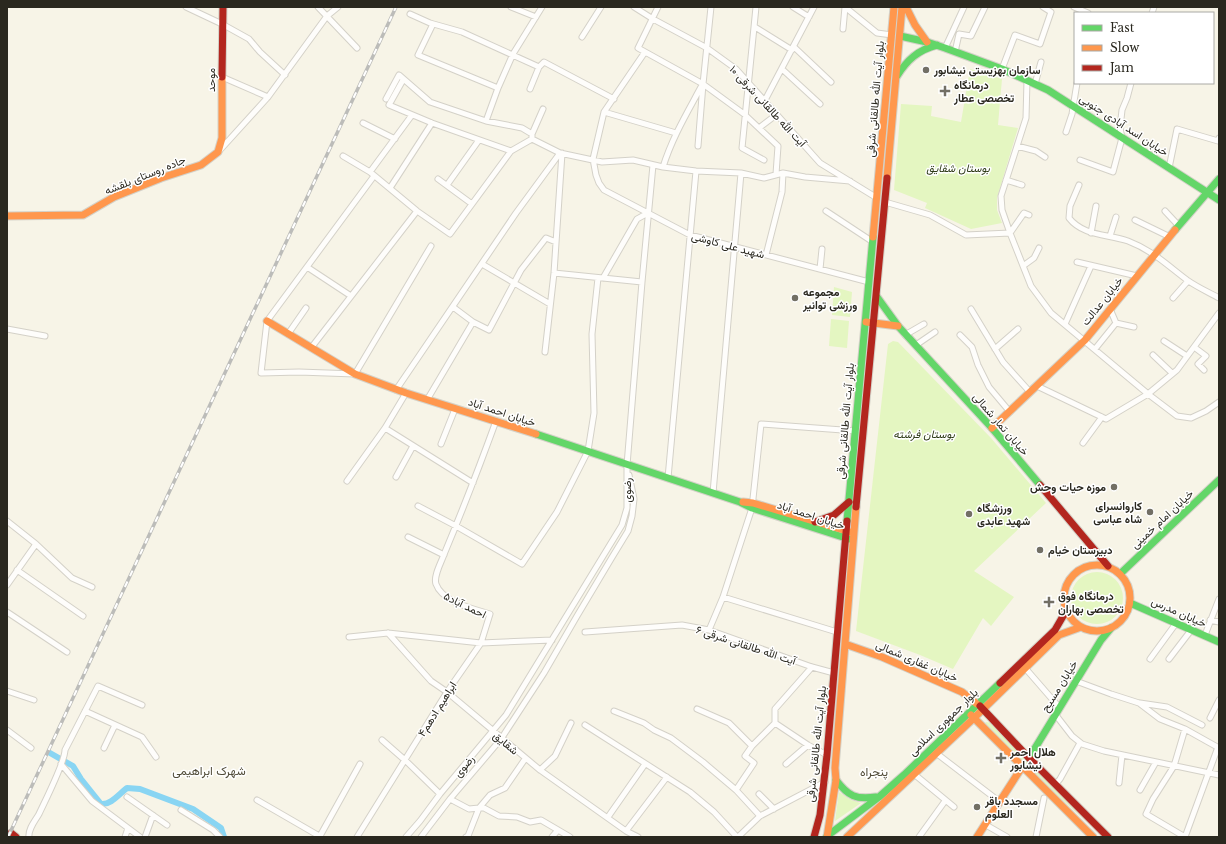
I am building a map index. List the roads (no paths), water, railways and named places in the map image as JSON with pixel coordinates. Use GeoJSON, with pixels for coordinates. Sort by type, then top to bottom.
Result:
{"type":"FeatureCollection","features":[{"type":"Feature","properties":{"kind":"main road","name":"موحد"},"geometry":{"type":"LineString","coordinates":[[218,152],[222,138],[223,7]]}},
{"type":"Feature","properties":{"kind":"main road","name":"بلوار آیت الله طالقانی شرقی"},"geometry":{"type":"LineString","coordinates":[[814,837],[820,815],[825,782],[837,632],[894,7]]}},
{"type":"Feature","properties":{"kind":"main road","name":"بلوار آیت الله طالقانی شرقی"},"geometry":{"type":"LineString","coordinates":[[826,836],[836,780],[835,768],[853,537],[877,297],[902,7]]}},
{"type":"Feature","properties":{"kind":"main road"},"geometry":{"type":"LineString","coordinates":[[906,7],[917,30],[927,42]]}},
{"type":"Feature","properties":{"kind":"main road","name":"خیابان اسد آبادی جنوبی"},"geometry":{"type":"LineString","coordinates":[[892,35],[927,42],[945,48],[1002,69],[1035,84],[1073,105],[1219,200]]}},
{"type":"Feature","properties":{"kind":"main road"},"geometry":{"type":"LineString","coordinates":[[896,79],[902,68],[912,56],[927,47],[937,46]]}},
{"type":"Feature","properties":{"kind":"main road","name":"جاده روستای بلقشه"},"geometry":{"type":"LineString","coordinates":[[7,216],[83,215],[114,197],[161,178],[201,165],[218,152]]}},
{"type":"Feature","properties":{"kind":"main road","name":"خیابان عدالت"},"geometry":{"type":"LineString","coordinates":[[992,428],[1085,340],[1155,254],[1219,179]]}},
{"type":"Feature","properties":{"kind":"main road","name":"خیابان تمار شمالی"},"geometry":{"type":"LineString","coordinates":[[877,297],[898,326],[992,428],[1108,566]]}},
{"type":"Feature","properties":{"kind":"main road","name":"خیابان احمد آباد"},"geometry":{"type":"LineString","coordinates":[[267,321],[354,374],[396,390],[496,421],[740,502],[815,522],[853,537]]}},
{"type":"Feature","properties":{"kind":"main road"},"geometry":{"type":"LineString","coordinates":[[866,322],[898,326]]}},
{"type":"Feature","properties":{"kind":"main road","name":"خیابان امام خمینی"},"geometry":{"type":"LineString","coordinates":[[1120,574],[1219,480]]}},
{"type":"Feature","properties":{"kind":"main road"},"geometry":{"type":"LineString","coordinates":[[815,522],[835,515],[849,502]]}},
{"type":"Feature","properties":{"kind":"main road","name":"خیابان احمد آباد"},"geometry":{"type":"LineString","coordinates":[[752,505],[846,534]]}},
{"type":"Feature","properties":{"kind":"main road"},"geometry":{"type":"LineString","coordinates":[[1097,564],[1108,566],[1120,574],[1127,582],[1130,592],[1130,602],[1127,613],[1120,622],[1111,628],[1101,631],[1091,631],[1072,621],[1066,612],[1064,590],[1069,579],[1076,571],[1086,566],[1097,564]]}},
{"type":"Feature","properties":{"kind":"main road","name":"خیابان مدرس"},"geometry":{"type":"LineString","coordinates":[[1130,602],[1219,642]]}},
{"type":"Feature","properties":{"kind":"main road","name":"بلوار جمهوری اسلامی"},"geometry":{"type":"LineString","coordinates":[[847,837],[974,718],[980,707],[1055,630],[1066,612]]}},
{"type":"Feature","properties":{"kind":"main road","name":"بلوار جمهوری اسلامی"},"geometry":{"type":"LineString","coordinates":[[826,836],[878,797],[904,775],[968,713],[980,707],[1026,669],[1059,635],[1081,627]]}},
{"type":"Feature","properties":{"kind":"main road","name":"خیابان مسیح"},"geometry":{"type":"LineString","coordinates":[[1029,758],[1101,640],[1111,628]]}},
{"type":"Feature","properties":{"kind":"main road","name":"خیابان غفاری شمالی"},"geometry":{"type":"LineString","coordinates":[[845,644],[882,657],[962,692],[993,719],[1055,785],[1108,837]]}},
{"type":"Feature","properties":{"kind":"main road"},"geometry":{"type":"LineString","coordinates":[[968,713],[984,726],[1022,767],[1093,837]]}},
{"type":"Feature","properties":{"kind":"main road"},"geometry":{"type":"LineString","coordinates":[[984,726],[986,720],[993,719]]}},
{"type":"Feature","properties":{"kind":"main road"},"geometry":{"type":"LineString","coordinates":[[977,837],[1022,767]]}},
{"type":"Feature","properties":{"kind":"main road"},"geometry":{"type":"LineString","coordinates":[[836,780],[843,790],[853,797],[866,799],[878,797]]}},
{"type":"Feature","properties":{"kind":"street"},"geometry":{"type":"LineString","coordinates":[[186,7],[249,39],[284,75]]}},
{"type":"Feature","properties":{"kind":"street"},"geometry":{"type":"LineString","coordinates":[[318,7],[356,48]]}},
{"type":"Feature","properties":{"kind":"street"},"geometry":{"type":"LineString","coordinates":[[218,152],[268,97],[327,16],[338,7]]}},
{"type":"Feature","properties":{"kind":"street"},"geometry":{"type":"LineString","coordinates":[[511,7],[536,16]]}},
{"type":"Feature","properties":{"kind":"street"},"geometry":{"type":"LineString","coordinates":[[486,120],[513,54],[542,7]]}},
{"type":"Feature","properties":{"kind":"street"},"geometry":{"type":"LineString","coordinates":[[582,37],[601,7]]}},
{"type":"Feature","properties":{"kind":"street","name":"آیت الله طالقانی شرقی ۱۰"},"geometry":{"type":"LineString","coordinates":[[634,7],[652,19],[707,48],[736,69],[820,163],[877,198]]}},
{"type":"Feature","properties":{"kind":"street"},"geometry":{"type":"LineString","coordinates":[[658,7],[638,48],[703,84],[744,114],[778,146],[776,174]]}},
{"type":"Feature","properties":{"kind":"street"},"geometry":{"type":"LineString","coordinates":[[698,146],[711,7]]}},
{"type":"Feature","properties":{"kind":"street"},"geometry":{"type":"LineString","coordinates":[[756,7],[744,114],[742,148],[764,160]]}},
{"type":"Feature","properties":{"kind":"street"},"geometry":{"type":"LineString","coordinates":[[793,7],[809,17]]}},
{"type":"Feature","properties":{"kind":"street"},"geometry":{"type":"LineString","coordinates":[[764,102],[814,7]]}},
{"type":"Feature","properties":{"kind":"street"},"geometry":{"type":"LineString","coordinates":[[843,29],[845,7]]}},
{"type":"Feature","properties":{"kind":"street"},"geometry":{"type":"LineString","coordinates":[[845,7],[877,32],[892,35]]}},
{"type":"Feature","properties":{"kind":"street"},"geometry":{"type":"LineString","coordinates":[[945,48],[964,7]]}},
{"type":"Feature","properties":{"kind":"street"},"geometry":{"type":"LineString","coordinates":[[955,52],[959,34],[971,36],[985,7]]}},
{"type":"Feature","properties":{"kind":"street"},"geometry":{"type":"LineString","coordinates":[[1002,69],[1015,35],[1040,44],[1052,9],[1043,7]]}},
{"type":"Feature","properties":{"kind":"street"},"geometry":{"type":"LineString","coordinates":[[1074,7],[1086,12]]}},
{"type":"Feature","properties":{"kind":"street"},"geometry":{"type":"LineString","coordinates":[[410,14],[433,24],[462,32],[539,67]]}},
{"type":"Feature","properties":{"kind":"street"},"geometry":{"type":"LineString","coordinates":[[433,24],[418,55],[498,88]]}},
{"type":"Feature","properties":{"kind":"street"},"geometry":{"type":"LineString","coordinates":[[754,27],[793,48],[831,82]]}},
{"type":"Feature","properties":{"kind":"street"},"geometry":{"type":"LineString","coordinates":[[593,159],[604,112],[645,52]]}},
{"type":"Feature","properties":{"kind":"street"},"geometry":{"type":"LineString","coordinates":[[530,89],[539,67],[544,62],[614,99]]}},
{"type":"Feature","properties":{"kind":"street"},"geometry":{"type":"LineString","coordinates":[[1035,84],[1041,62]]}},
{"type":"Feature","properties":{"kind":"street"},"geometry":{"type":"LineString","coordinates":[[782,69],[820,104]]}},
{"type":"Feature","properties":{"kind":"street"},"geometry":{"type":"LineString","coordinates":[[386,99],[399,75],[430,102],[486,120],[522,128],[532,136],[561,153],[602,162],[633,160],[663,167],[696,171],[740,173],[764,178],[782,173],[805,177],[850,181]]}},
{"type":"Feature","properties":{"kind":"street"},"geometry":{"type":"LineString","coordinates":[[222,77],[268,97]]}},
{"type":"Feature","properties":{"kind":"street"},"geometry":{"type":"LineString","coordinates":[[403,80],[389,105],[432,124],[511,151]]}},
{"type":"Feature","properties":{"kind":"street"},"geometry":{"type":"LineString","coordinates":[[1027,80],[1026,118],[1001,196],[1002,210],[1031,286],[1051,313],[1148,394],[1177,416],[1191,418],[1206,411],[1219,402]]}},
{"type":"Feature","properties":{"kind":"street"},"geometry":{"type":"LineString","coordinates":[[663,167],[668,149],[703,84]]}},
{"type":"Feature","properties":{"kind":"street"},"geometry":{"type":"LineString","coordinates":[[1066,132],[1077,84]]}},
{"type":"Feature","properties":{"kind":"street"},"geometry":{"type":"LineString","coordinates":[[1080,160],[1114,172],[1122,138],[1120,128],[1122,110],[1131,84]]}},
{"type":"Feature","properties":{"kind":"street"},"geometry":{"type":"LineString","coordinates":[[343,156],[372,174],[417,211],[450,234],[511,151],[532,136],[544,109]]}},
{"type":"Feature","properties":{"kind":"street"},"geometry":{"type":"LineString","coordinates":[[604,112],[676,133]]}},
{"type":"Feature","properties":{"kind":"street"},"geometry":{"type":"LineString","coordinates":[[412,115],[307,267],[267,321],[261,373],[299,372],[354,374],[431,246]]}},
{"type":"Feature","properties":{"kind":"street"},"geometry":{"type":"LineString","coordinates":[[759,128],[776,115]]}},
{"type":"Feature","properties":{"kind":"street"},"geometry":{"type":"LineString","coordinates":[[363,123],[395,139]]}},
{"type":"Feature","properties":{"kind":"street"},"geometry":{"type":"LineString","coordinates":[[390,188],[432,124]]}},
{"type":"Feature","properties":{"kind":"street"},"geometry":{"type":"LineString","coordinates":[[1170,168],[1177,129],[1218,141],[1219,138]]}},
{"type":"Feature","properties":{"kind":"street"},"geometry":{"type":"LineString","coordinates":[[447,185],[479,140]]}},
{"type":"Feature","properties":{"kind":"street"},"geometry":{"type":"LineString","coordinates":[[1017,146],[1036,151],[1045,157]]}},
{"type":"Feature","properties":{"kind":"street"},"geometry":{"type":"LineString","coordinates":[[396,390],[516,213],[561,153]]}},
{"type":"Feature","properties":{"kind":"street"},"geometry":{"type":"LineString","coordinates":[[545,352],[554,273],[561,153]]}},
{"type":"Feature","properties":{"kind":"street","name":"شهید علی کاوشی"},"geometry":{"type":"LineString","coordinates":[[593,159],[596,175],[604,190],[690,235],[869,282]]}},
{"type":"Feature","properties":{"kind":"street"},"geometry":{"type":"LineString","coordinates":[[627,465],[653,165]]}},
{"type":"Feature","properties":{"kind":"street"},"geometry":{"type":"LineString","coordinates":[[668,478],[696,171]]}},
{"type":"Feature","properties":{"kind":"street"},"geometry":{"type":"LineString","coordinates":[[713,493],[740,173]]}},
{"type":"Feature","properties":{"kind":"street"},"geometry":{"type":"LineString","coordinates":[[766,255],[782,192],[782,173]]}},
{"type":"Feature","properties":{"kind":"street"},"geometry":{"type":"LineString","coordinates":[[438,179],[472,204]]}},
{"type":"Feature","properties":{"kind":"street"},"geometry":{"type":"LineString","coordinates":[[1006,180],[1022,185]]}},
{"type":"Feature","properties":{"kind":"street"},"geometry":{"type":"LineString","coordinates":[[1079,185],[1070,206],[1069,218],[1084,231],[1128,241],[1155,254],[1188,280],[1219,298]]}},
{"type":"Feature","properties":{"kind":"street"},"geometry":{"type":"LineString","coordinates":[[885,202],[930,215],[966,235],[1010,233]]}},
{"type":"Feature","properties":{"kind":"street"},"geometry":{"type":"LineString","coordinates":[[1091,233],[1096,206]]}},
{"type":"Feature","properties":{"kind":"street"},"geometry":{"type":"LineString","coordinates":[[826,210],[873,242]]}},
{"type":"Feature","properties":{"kind":"street"},"geometry":{"type":"LineString","coordinates":[[310,348],[417,211]]}},
{"type":"Feature","properties":{"kind":"street"},"geometry":{"type":"LineString","coordinates":[[1165,211],[1179,226]]}},
{"type":"Feature","properties":{"kind":"street"},"geometry":{"type":"LineString","coordinates":[[418,506],[522,564],[557,512],[588,451],[594,413],[592,334],[600,278],[637,219],[648,213]]}},
{"type":"Feature","properties":{"kind":"street"},"geometry":{"type":"LineString","coordinates":[[1010,233],[1024,213],[1029,215]]}},
{"type":"Feature","properties":{"kind":"street"},"geometry":{"type":"LineString","coordinates":[[1110,236],[1116,217]]}},
{"type":"Feature","properties":{"kind":"street"},"geometry":{"type":"LineString","coordinates":[[1136,220],[1170,237]]}},
{"type":"Feature","properties":{"kind":"street"},"geometry":{"type":"LineString","coordinates":[[453,307],[473,322],[489,330],[521,270],[546,238],[556,242]]}},
{"type":"Feature","properties":{"kind":"street"},"geometry":{"type":"LineString","coordinates":[[1023,266],[1034,258],[1039,248]]}},
{"type":"Feature","properties":{"kind":"street"},"geometry":{"type":"LineString","coordinates":[[820,269],[822,249]]}},
{"type":"Feature","properties":{"kind":"street"},"geometry":{"type":"LineString","coordinates":[[1077,262],[1137,276]]}},
{"type":"Feature","properties":{"kind":"street"},"geometry":{"type":"LineString","coordinates":[[482,264],[550,304]]}},
{"type":"Feature","properties":{"kind":"street"},"geometry":{"type":"LineString","coordinates":[[1065,324],[1091,266]]}},
{"type":"Feature","properties":{"kind":"street"},"geometry":{"type":"LineString","coordinates":[[307,267],[351,296]]}},
{"type":"Feature","properties":{"kind":"street"},"geometry":{"type":"LineString","coordinates":[[554,273],[642,282]]}},
{"type":"Feature","properties":{"kind":"street"},"geometry":{"type":"LineString","coordinates":[[1173,298],[1188,280]]}},
{"type":"Feature","properties":{"kind":"street"},"geometry":{"type":"LineString","coordinates":[[288,334],[306,308]]}},
{"type":"Feature","properties":{"kind":"street"},"geometry":{"type":"LineString","coordinates":[[972,309],[1003,362],[1030,392]]}},
{"type":"Feature","properties":{"kind":"street"},"geometry":{"type":"LineString","coordinates":[[1110,309],[1116,323]]}},
{"type":"Feature","properties":{"kind":"street"},"geometry":{"type":"LineString","coordinates":[[1037,386],[1106,419],[1148,394],[1172,373],[1187,356],[1219,313]]}},
{"type":"Feature","properties":{"kind":"street"},"geometry":{"type":"LineString","coordinates":[[427,400],[473,322]]}},
{"type":"Feature","properties":{"kind":"street"},"geometry":{"type":"LineString","coordinates":[[1116,323],[1134,326]]}},
{"type":"Feature","properties":{"kind":"street"},"geometry":{"type":"LineString","coordinates":[[1095,349],[1116,323]]}},
{"type":"Feature","properties":{"kind":"street"},"geometry":{"type":"LineString","coordinates":[[906,334],[924,324]]}},
{"type":"Feature","properties":{"kind":"street"},"geometry":{"type":"LineString","coordinates":[[7,329],[45,336]]}},
{"type":"Feature","properties":{"kind":"street"},"geometry":{"type":"LineString","coordinates":[[995,349],[1018,329]]}},
{"type":"Feature","properties":{"kind":"street"},"geometry":{"type":"LineString","coordinates":[[916,345],[935,332]]}},
{"type":"Feature","properties":{"kind":"street"},"geometry":{"type":"LineString","coordinates":[[960,335],[972,347],[978,366],[989,387],[1010,412]]}},
{"type":"Feature","properties":{"kind":"street"},"geometry":{"type":"LineString","coordinates":[[1164,341],[1187,356]]}},
{"type":"Feature","properties":{"kind":"street"},"geometry":{"type":"LineString","coordinates":[[1194,347],[1206,356],[1198,364],[1204,370]]}},
{"type":"Feature","properties":{"kind":"street"},"geometry":{"type":"LineString","coordinates":[[1153,355],[1172,373]]}},
{"type":"Feature","properties":{"kind":"street"},"geometry":{"type":"LineString","coordinates":[[347,481],[385,428],[406,393]]}},
{"type":"Feature","properties":{"kind":"street"},"geometry":{"type":"LineString","coordinates":[[441,444],[455,408]]}},
{"type":"Feature","properties":{"kind":"street"},"geometry":{"type":"LineString","coordinates":[[1083,443],[1102,417]]}},
{"type":"Feature","properties":{"kind":"street","name":"احمد آباد۵"},"geometry":{"type":"LineString","coordinates":[[481,643],[490,614],[455,602],[441,593],[435,583],[438,567],[474,483],[496,421]]}},
{"type":"Feature","properties":{"kind":"street"},"geometry":{"type":"LineString","coordinates":[[709,630],[723,597],[752,505],[761,424],[856,431]]}},
{"type":"Feature","properties":{"kind":"street"},"geometry":{"type":"LineString","coordinates":[[385,428],[474,483]]}},
{"type":"Feature","properties":{"kind":"street"},"geometry":{"type":"LineString","coordinates":[[396,476],[413,446]]}},
{"type":"Feature","properties":{"kind":"street","name":"رضوی"},"geometry":{"type":"LineString","coordinates":[[406,837],[506,715],[622,525],[627,508],[627,465]]}},
{"type":"Feature","properties":{"kind":"street","name":"رضوی"},"geometry":{"type":"LineString","coordinates":[[421,837],[450,799],[501,739],[544,673],[628,530],[632,516],[634,499],[627,465]]}},
{"type":"Feature","properties":{"kind":"street"},"geometry":{"type":"LineString","coordinates":[[7,520],[36,544],[72,578],[92,587]]}},
{"type":"Feature","properties":{"kind":"street"},"geometry":{"type":"LineString","coordinates":[[408,537],[444,555]]}},
{"type":"Feature","properties":{"kind":"street"},"geometry":{"type":"LineString","coordinates":[[7,585],[36,544]]}},
{"type":"Feature","properties":{"kind":"street"},"geometry":{"type":"LineString","coordinates":[[17,570],[83,616]]}},
{"type":"Feature","properties":{"kind":"street"},"geometry":{"type":"LineString","coordinates":[[723,597],[837,632]]}},
{"type":"Feature","properties":{"kind":"street"},"geometry":{"type":"LineString","coordinates":[[1205,635],[1219,601]]}},
{"type":"Feature","properties":{"kind":"street"},"geometry":{"type":"LineString","coordinates":[[7,612],[67,652]]}},
{"type":"Feature","properties":{"kind":"street"},"geometry":{"type":"LineString","coordinates":[[1210,620],[1219,622]]}},
{"type":"Feature","properties":{"kind":"street"},"geometry":{"type":"LineString","coordinates":[[1150,659],[1176,622]]}},
{"type":"Feature","properties":{"kind":"street","name":"آیت الله طالقانی شرقی ۶"},"geometry":{"type":"LineString","coordinates":[[585,632],[682,625],[709,630],[812,667],[834,673]]}},
{"type":"Feature","properties":{"kind":"street"},"geometry":{"type":"LineString","coordinates":[[1169,659],[1192,629]]}},
{"type":"Feature","properties":{"kind":"street"},"geometry":{"type":"LineString","coordinates":[[349,637],[388,633],[481,643],[552,640]]}},
{"type":"Feature","properties":{"kind":"street","name":"شقایق"},"geometry":{"type":"LineString","coordinates":[[388,633],[431,681],[447,692],[525,759],[631,835]]}},
{"type":"Feature","properties":{"kind":"street","name":"ابراهیم ادهم۴"},"geometry":{"type":"LineString","coordinates":[[357,837],[447,692],[481,643]]}},
{"type":"Feature","properties":{"kind":"street"},"geometry":{"type":"LineString","coordinates":[[776,723],[775,709],[812,667]]}},
{"type":"Feature","properties":{"kind":"street"},"geometry":{"type":"LineString","coordinates":[[1026,669],[1059,707]]}},
{"type":"Feature","properties":{"kind":"street"},"geometry":{"type":"LineString","coordinates":[[1076,680],[1139,703],[1167,707],[1202,725]]}},
{"type":"Feature","properties":{"kind":"street"},"geometry":{"type":"LineString","coordinates":[[29,837],[28,833],[39,814],[61,764],[65,750],[98,686],[142,705]]}},
{"type":"Feature","properties":{"kind":"street"},"geometry":{"type":"LineString","coordinates":[[7,691],[34,700]]}},
{"type":"Feature","properties":{"kind":"street"},"geometry":{"type":"LineString","coordinates":[[1210,718],[1219,700]]}},
{"type":"Feature","properties":{"kind":"street"},"geometry":{"type":"LineString","coordinates":[[1139,703],[1160,719],[1185,729],[1219,747],[1185,837],[1146,814],[1153,799],[1174,766],[1185,729]]}},
{"type":"Feature","properties":{"kind":"street"},"geometry":{"type":"LineString","coordinates":[[696,709],[729,723],[752,746]]}},
{"type":"Feature","properties":{"kind":"street"},"geometry":{"type":"LineString","coordinates":[[85,711],[142,737],[156,757]]}},
{"type":"Feature","properties":{"kind":"street"},"geometry":{"type":"LineString","coordinates":[[614,711],[644,722],[654,730],[671,738],[703,762],[736,790],[760,816]]}},
{"type":"Feature","properties":{"kind":"street"},"geometry":{"type":"LineString","coordinates":[[1055,714],[1072,736],[1080,743],[1104,751],[1219,775]]}},
{"type":"Feature","properties":{"kind":"street"},"geometry":{"type":"LineString","coordinates":[[540,770],[554,756],[571,723]]}},
{"type":"Feature","properties":{"kind":"street"},"geometry":{"type":"LineString","coordinates":[[776,723],[808,745],[827,755]]}},
{"type":"Feature","properties":{"kind":"street"},"geometry":{"type":"LineString","coordinates":[[736,790],[754,763],[745,756],[752,746],[776,723]]}},
{"type":"Feature","properties":{"kind":"street"},"geometry":{"type":"LineString","coordinates":[[104,748],[115,725]]}},
{"type":"Feature","properties":{"kind":"street"},"geometry":{"type":"LineString","coordinates":[[585,725],[690,792],[714,812],[738,837],[760,816],[825,782]]}},
{"type":"Feature","properties":{"kind":"street"},"geometry":{"type":"LineString","coordinates":[[7,730],[31,748]]}},
{"type":"Feature","properties":{"kind":"street"},"geometry":{"type":"LineString","coordinates":[[382,740],[406,760],[440,794]]}},
{"type":"Feature","properties":{"kind":"street"},"geometry":{"type":"LineString","coordinates":[[1055,785],[1060,779],[1080,743]]}},
{"type":"Feature","properties":{"kind":"street"},"geometry":{"type":"LineString","coordinates":[[786,764],[808,745]]}},
{"type":"Feature","properties":{"kind":"street"},"geometry":{"type":"LineString","coordinates":[[936,753],[1000,802]]}},
{"type":"Feature","properties":{"kind":"street"},"geometry":{"type":"LineString","coordinates":[[1119,783],[1122,755]]}},
{"type":"Feature","properties":{"kind":"street"},"geometry":{"type":"LineString","coordinates":[[468,837],[479,808],[490,794],[505,788],[525,759]]}},
{"type":"Feature","properties":{"kind":"street"},"geometry":{"type":"LineString","coordinates":[[1140,790],[1156,762]]}},
{"type":"Feature","properties":{"kind":"street"},"geometry":{"type":"LineString","coordinates":[[61,764],[92,801],[140,837]]}},
{"type":"Feature","properties":{"kind":"street"},"geometry":{"type":"LineString","coordinates":[[257,800],[317,836],[360,764]]}},
{"type":"Feature","properties":{"kind":"street"},"geometry":{"type":"LineString","coordinates":[[608,818],[645,764]]}},
{"type":"Feature","properties":{"kind":"street"},"geometry":{"type":"LineString","coordinates":[[914,774],[954,807]]}},
{"type":"Feature","properties":{"kind":"street"},"geometry":{"type":"LineString","coordinates":[[631,835],[667,777]]}},
{"type":"Feature","properties":{"kind":"street"},"geometry":{"type":"LineString","coordinates":[[759,794],[774,809]]}},
{"type":"Feature","properties":{"kind":"street"},"geometry":{"type":"LineString","coordinates":[[127,797],[167,825]]}},
{"type":"Feature","properties":{"kind":"street"},"geometry":{"type":"LineString","coordinates":[[1036,837],[1044,798]]}},
{"type":"Feature","properties":{"kind":"street"},"geometry":{"type":"LineString","coordinates":[[450,799],[469,810],[484,808],[499,816],[517,817],[530,822],[541,820],[570,837]]}},
{"type":"Feature","properties":{"kind":"street"},"geometry":{"type":"LineString","coordinates":[[919,837],[945,801]]}},
{"type":"Feature","properties":{"kind":"street"},"geometry":{"type":"LineString","coordinates":[[181,810],[213,830],[220,837]]}},
{"type":"Feature","properties":{"kind":"street"},"geometry":{"type":"LineString","coordinates":[[145,837],[153,815]]}},
{"type":"Feature","properties":{"kind":"street"},"geometry":{"type":"LineString","coordinates":[[420,821],[429,827]]}},
{"type":"Feature","properties":{"kind":"street"},"geometry":{"type":"LineString","coordinates":[[986,825],[1007,837]]}},
{"type":"Feature","properties":{"kind":"street"},"geometry":{"type":"LineString","coordinates":[[125,837],[128,828]]}},
{"type":"Feature","properties":{"kind":"street"},"geometry":{"type":"LineString","coordinates":[[552,837],[558,830]]}},
{"type":"Feature","properties":{"kind":"waterway"},"geometry":{"type":"LineString","coordinates":[[50,753],[73,766],[81,779],[101,804],[112,801],[127,788],[140,789],[193,809],[221,828],[224,837]]}},
{"type":"Feature","properties":{"kind":"railway"},"geometry":{"type":"LineString","coordinates":[[8,837],[396,7]]}},
{"type":"Feature","properties":{"kind":"place","name":"سازمان بهزیستی نیشابور"},"geometry":{"type":"Point","coordinates":[926,70]}},
{"type":"Feature","properties":{"kind":"place","name":"درمانگاه تخصصی عطار"},"geometry":{"type":"Point","coordinates":[945,91]}},
{"type":"Feature","properties":{"kind":"place","name":"مجموعه ورزشی توانیر"},"geometry":{"type":"Point","coordinates":[795,298]}},
{"type":"Feature","properties":{"kind":"place","name":"موزه حیات وحش"},"geometry":{"type":"Point","coordinates":[1114,487]}},
{"type":"Feature","properties":{"kind":"place","name":"کاروانسرای شاه عباسی"},"geometry":{"type":"Point","coordinates":[1150,512]}},
{"type":"Feature","properties":{"kind":"place","name":"ورزشگاه شهید عابدی"},"geometry":{"type":"Point","coordinates":[969,514]}},
{"type":"Feature","properties":{"kind":"place","name":"دبیرستان خیام"},"geometry":{"type":"Point","coordinates":[1040,550]}},
{"type":"Feature","properties":{"kind":"place","name":"درمانگاه فوق تخصصی بهاران"},"geometry":{"type":"Point","coordinates":[1049,602]}},
{"type":"Feature","properties":{"kind":"place","name":"هلال احمر نیشابور"},"geometry":{"type":"Point","coordinates":[1001,758]}},
{"type":"Feature","properties":{"kind":"place","name":"مسجدد باقر العلوم"},"geometry":{"type":"Point","coordinates":[977,807]}},
{"type":"Feature","properties":{"kind":"district","name":"شهرک ابراهیمی"},"geometry":{"type":"Point","coordinates":[209,771]}},
{"type":"Feature","properties":{"kind":"district","name":"پنجراه"},"geometry":{"type":"Point","coordinates":[874,772]}},
{"type":"Feature","properties":{"kind":"park label","name":"بوستان شقایق"},"geometry":{"type":"Point","coordinates":[958,168]}},
{"type":"Feature","properties":{"kind":"park label","name":"بوستان فرشته"},"geometry":{"type":"Point","coordinates":[924,434]}}]}
